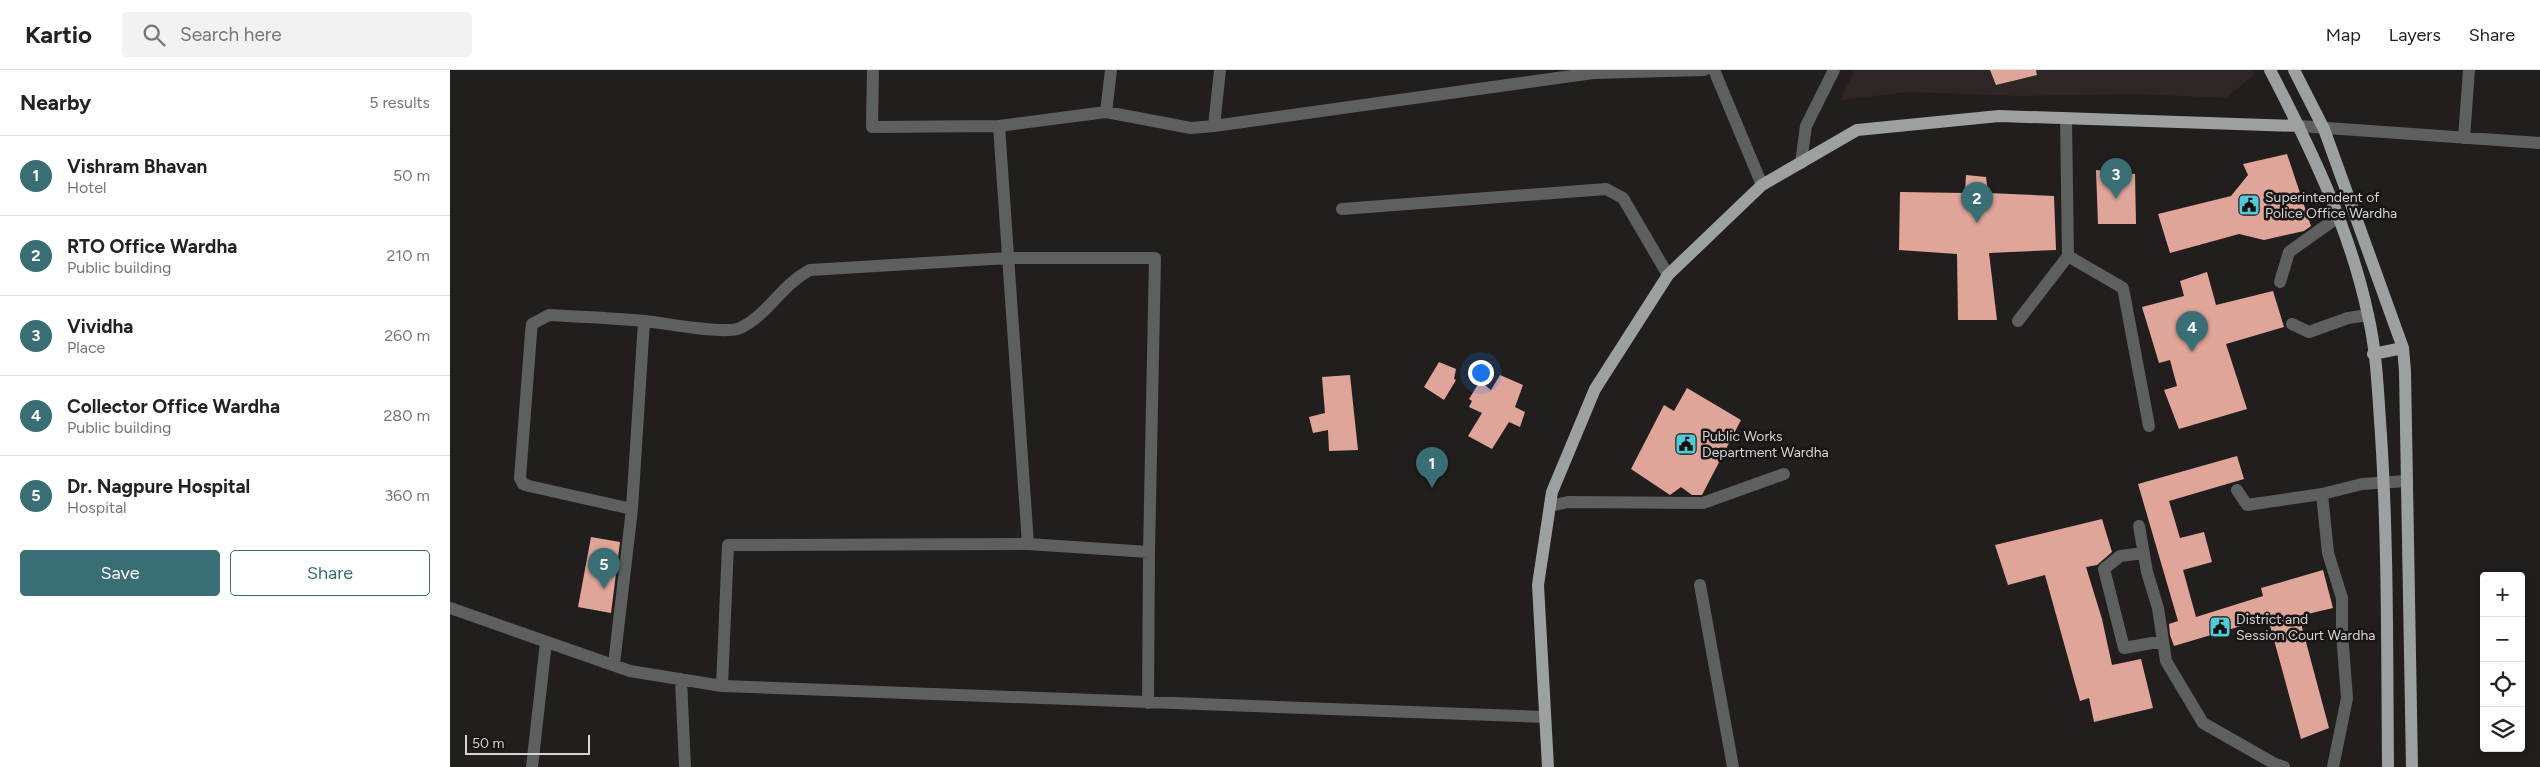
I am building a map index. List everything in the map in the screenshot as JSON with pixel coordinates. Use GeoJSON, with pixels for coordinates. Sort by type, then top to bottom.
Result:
{"type":"FeatureCollection","features":[{"type":"Feature","properties":{"kind":"main road"},"geometry":{"type":"LineString","coordinates":[[2270,70],[2299,126],[2338,217],[2368,315],[2384,482],[2388,767]]}},
{"type":"Feature","properties":{"kind":"main road"},"geometry":{"type":"LineString","coordinates":[[2294,70],[2324,129],[2403,348],[2405,371],[2412,767]]}},
{"type":"Feature","properties":{"kind":"main road"},"geometry":{"type":"LineString","coordinates":[[1548,767],[1538,584],[1552,492],[1595,389],[1668,274],[1762,186],[1857,130],[1999,116],[2299,126]]}},
{"type":"Feature","properties":{"kind":"main road"},"geometry":{"type":"LineString","coordinates":[[2350,252],[2367,246]]}},
{"type":"Feature","properties":{"kind":"main road"},"geometry":{"type":"LineString","coordinates":[[2373,354],[2403,348]]}},
{"type":"Feature","properties":{"kind":"street"},"geometry":{"type":"LineString","coordinates":[[874,70],[872,127],[999,126],[1106,112],[1191,128],[1593,72],[1704,70]]}},
{"type":"Feature","properties":{"kind":"street"},"geometry":{"type":"LineString","coordinates":[[1106,112],[1111,70]]}},
{"type":"Feature","properties":{"kind":"street"},"geometry":{"type":"LineString","coordinates":[[1214,126],[1220,70]]}},
{"type":"Feature","properties":{"kind":"street"},"geometry":{"type":"LineString","coordinates":[[1714,70],[1762,186]]}},
{"type":"Feature","properties":{"kind":"street"},"geometry":{"type":"LineString","coordinates":[[1801,163],[1806,126],[1834,70]]}},
{"type":"Feature","properties":{"kind":"street"},"geometry":{"type":"LineString","coordinates":[[2464,138],[2469,70]]}},
{"type":"Feature","properties":{"kind":"street"},"geometry":{"type":"LineString","coordinates":[[2018,321],[2068,256],[2066,118]]}},
{"type":"Feature","properties":{"kind":"street"},"geometry":{"type":"LineString","coordinates":[[999,126],[1028,544]]}},
{"type":"Feature","properties":{"kind":"street"},"geometry":{"type":"LineString","coordinates":[[2299,126],[2540,143]]}},
{"type":"Feature","properties":{"kind":"street"},"geometry":{"type":"LineString","coordinates":[[1342,209],[1606,189],[1623,198],[1668,274]]}},
{"type":"Feature","properties":{"kind":"street"},"geometry":{"type":"LineString","coordinates":[[2280,282],[2289,252],[2338,217]]}},
{"type":"Feature","properties":{"kind":"street"},"geometry":{"type":"LineString","coordinates":[[2068,256],[2123,288],[2149,426]]}},
{"type":"Feature","properties":{"kind":"street"},"geometry":{"type":"LineString","coordinates":[[632,509],[529,486],[523,484],[520,478],[532,324],[549,315],[644,321],[723,330],[737,329],[751,322],[795,278],[810,270],[1008,258],[1155,258],[1148,703]]}},
{"type":"Feature","properties":{"kind":"street"},"geometry":{"type":"LineString","coordinates":[[2292,324],[2309,332],[2348,318],[2368,315]]}},
{"type":"Feature","properties":{"kind":"street"},"geometry":{"type":"LineString","coordinates":[[614,664],[632,509],[644,321]]}},
{"type":"Feature","properties":{"kind":"street"},"geometry":{"type":"LineString","coordinates":[[1550,506],[1568,502],[1703,503],[1784,474]]}},
{"type":"Feature","properties":{"kind":"street"},"geometry":{"type":"LineString","coordinates":[[2237,490],[2247,505],[2322,494],[2362,484],[2407,481]]}},
{"type":"Feature","properties":{"kind":"street"},"geometry":{"type":"LineString","coordinates":[[2322,494],[2328,553],[2342,598],[2342,633],[2347,698],[2333,767]]}},
{"type":"Feature","properties":{"kind":"street"},"geometry":{"type":"LineString","coordinates":[[2139,526],[2158,608],[2166,661],[2203,723],[2275,764],[2284,767]]}},
{"type":"Feature","properties":{"kind":"street"},"geometry":{"type":"LineString","coordinates":[[722,686],[728,545],[1028,544],[1149,552]]}},
{"type":"Feature","properties":{"kind":"street"},"geometry":{"type":"LineString","coordinates":[[2144,553],[2120,556],[2104,569],[2124,648],[2163,641]]}},
{"type":"Feature","properties":{"kind":"street"},"geometry":{"type":"LineString","coordinates":[[1700,585],[1733,767]]}},
{"type":"Feature","properties":{"kind":"street"},"geometry":{"type":"LineString","coordinates":[[450,608],[630,671],[722,686],[1544,717]]}},
{"type":"Feature","properties":{"kind":"street"},"geometry":{"type":"LineString","coordinates":[[532,767],[546,642]]}},
{"type":"Feature","properties":{"kind":"street"},"geometry":{"type":"LineString","coordinates":[[681,679],[684,767]]}},
{"type":"Feature","properties":{"kind":"shaded area"},"geometry":{"type":"Polygon","coordinates":[[[1855,70],[2252,70],[2255,74],[2226,98],[2139,94],[2020,96],[1908,92],[1840,100],[1855,70]]]}},
{"type":"Feature","properties":{"kind":"building"},"geometry":{"type":"Polygon","coordinates":[[[1990,70],[2036,70],[2037,75],[1996,85],[1990,70]]]}},
{"type":"Feature","properties":{"kind":"building","name":"Superintendent of Police Office Wardha"},"geometry":{"type":"Polygon","coordinates":[[[2287,154],[2311,226],[2304,231],[2264,240],[2239,234],[2170,253],[2158,214],[2231,196],[2248,175],[2243,164],[2287,154]]]}},
{"type":"Feature","properties":{"kind":"building"},"geometry":{"type":"Polygon","coordinates":[[[2096,170],[2135,174],[2136,224],[2098,224],[2096,170]]]}},
{"type":"Feature","properties":{"kind":"building"},"geometry":{"type":"Polygon","coordinates":[[[1966,175],[1986,177],[1988,193],[2054,196],[2056,250],[1989,253],[1997,320],[1958,320],[1957,254],[1899,250],[1900,192],[1965,193],[1966,175]]]}},
{"type":"Feature","properties":{"kind":"building"},"geometry":{"type":"Polygon","coordinates":[[[2207,272],[2216,305],[2273,291],[2284,327],[2226,344],[2247,409],[2179,429],[2164,390],[2177,386],[2170,360],[2159,363],[2142,307],[2184,296],[2180,281],[2207,272]]]}},
{"type":"Feature","properties":{"kind":"building"},"geometry":{"type":"Polygon","coordinates":[[[1439,362],[1456,369],[1454,379],[1456,380],[1444,400],[1424,387],[1439,362]]]}},
{"type":"Feature","properties":{"kind":"building"},"geometry":{"type":"Polygon","coordinates":[[[1350,375],[1358,450],[1329,451],[1328,430],[1313,433],[1309,417],[1325,413],[1322,377],[1350,375]]]}},
{"type":"Feature","properties":{"kind":"building"},"geometry":{"type":"Polygon","coordinates":[[[1500,375],[1523,385],[1515,407],[1525,412],[1520,427],[1509,422],[1492,449],[1468,436],[1482,413],[1469,407],[1472,401],[1469,399],[1480,381],[1491,390],[1500,375]]]}},
{"type":"Feature","properties":{"kind":"building","name":"Public Works Department Wardha"},"geometry":{"type":"Polygon","coordinates":[[[1687,388],[1741,420],[1702,495],[1692,495],[1681,487],[1670,495],[1631,469],[1664,405],[1674,411],[1687,388]]]}},
{"type":"Feature","properties":{"kind":"building"},"geometry":{"type":"Polygon","coordinates":[[[2237,456],[2244,479],[2169,501],[2180,538],[2204,532],[2212,562],[2183,570],[2196,617],[2263,596],[2261,588],[2323,570],[2333,608],[2299,616],[2329,728],[2301,739],[2268,618],[2174,646],[2170,635],[2169,624],[2178,621],[2138,484],[2237,456]]]}},
{"type":"Feature","properties":{"kind":"building"},"geometry":{"type":"Polygon","coordinates":[[[2102,519],[2112,552],[2097,565],[2086,567],[2102,619],[2112,665],[2141,659],[2153,708],[2094,722],[2089,698],[2080,701],[2045,575],[2008,585],[1995,545],[2102,519]]]}},
{"type":"Feature","properties":{"kind":"building"},"geometry":{"type":"Polygon","coordinates":[[[591,537],[620,542],[611,613],[578,607],[591,537]]]}},
{"type":"Feature","properties":{"kind":"place","name":"Vividha"},"geometry":{"type":"Point","coordinates":[2116,199]}},
{"type":"Feature","properties":{"kind":"place","name":"Superintendent of Police Office Wardha"},"geometry":{"type":"Point","coordinates":[2249,205]}},
{"type":"Feature","properties":{"kind":"place","name":"RTO Office Wardha"},"geometry":{"type":"Point","coordinates":[1977,223]}},
{"type":"Feature","properties":{"kind":"place","name":"Collector Office Wardha"},"geometry":{"type":"Point","coordinates":[2192,352]}},
{"type":"Feature","properties":{"kind":"place","name":"Public Works Department Wardha"},"geometry":{"type":"Point","coordinates":[1686,444]}},
{"type":"Feature","properties":{"kind":"place","name":"Vishram Bhavan"},"geometry":{"type":"Point","coordinates":[1432,488]}},
{"type":"Feature","properties":{"kind":"place","name":"Dr. Nagpure Hospital"},"geometry":{"type":"Point","coordinates":[604,589]}},
{"type":"Feature","properties":{"kind":"place","name":"District and Session Court Wardha"},"geometry":{"type":"Point","coordinates":[2220,627]}}]}
